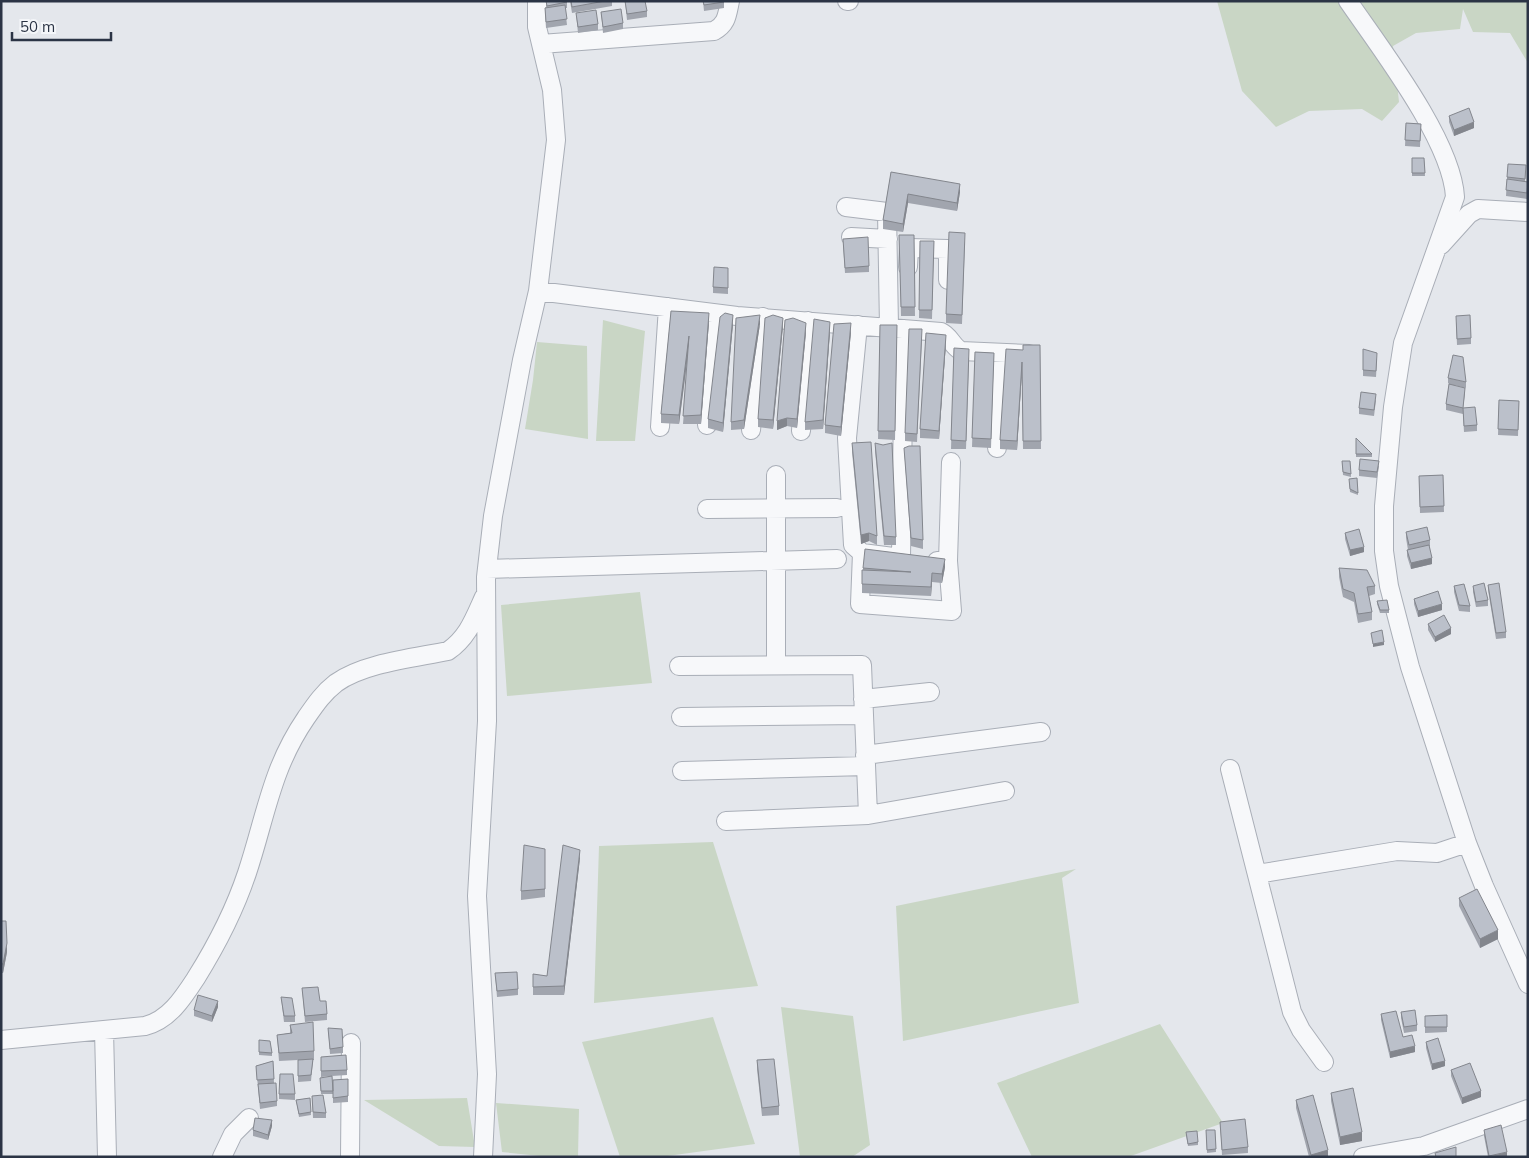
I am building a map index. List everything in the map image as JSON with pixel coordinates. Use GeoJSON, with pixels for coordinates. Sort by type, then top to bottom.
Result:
{"type":"FeatureCollection","features":[{"type":"Feature","properties":{"kind":"street"},"geometry":{"type":"LineString","coordinates":[[484,1157],[487,1074],[477,896],[487,721],[487,569],[493,516],[522,360],[538,291],[556,140],[552,90],[537,27],[537,1]]}},
{"type":"Feature","properties":{"kind":"street"},"geometry":{"type":"LineString","coordinates":[[541,44],[714,31],[721,27],[726,19],[730,1]]}},
{"type":"Feature","properties":{"kind":"street"},"geometry":{"type":"LineString","coordinates":[[1348,1],[1397,71],[1432,131],[1454,182],[1455,197],[1413,310],[1403,344],[1393,406],[1384,506],[1384,551],[1389,586],[1410,667],[1467,843],[1528,984]]}},
{"type":"Feature","properties":{"kind":"street"},"geometry":{"type":"LineString","coordinates":[[846,207],[887,212],[888,239],[899,326],[902,558]]}},
{"type":"Feature","properties":{"kind":"street"},"geometry":{"type":"LineString","coordinates":[[1437,248],[1469,214],[1478,209],[1528,212]]}},
{"type":"Feature","properties":{"kind":"street"},"geometry":{"type":"LineString","coordinates":[[850,238],[888,239]]}},
{"type":"Feature","properties":{"kind":"street"},"geometry":{"type":"LineString","coordinates":[[906,286],[909,248],[948,249],[948,297]]}},
{"type":"Feature","properties":{"kind":"street"},"geometry":{"type":"LineString","coordinates":[[538,291],[715,314],[858,325],[899,326],[941,332],[962,351],[1040,354]]}},
{"type":"Feature","properties":{"kind":"street"},"geometry":{"type":"LineString","coordinates":[[899,326],[905,304]]}},
{"type":"Feature","properties":{"kind":"street"},"geometry":{"type":"LineString","coordinates":[[660,427],[668,307]]}},
{"type":"Feature","properties":{"kind":"street"},"geometry":{"type":"LineString","coordinates":[[707,425],[715,314]]}},
{"type":"Feature","properties":{"kind":"street"},"geometry":{"type":"LineString","coordinates":[[947,316],[955,366]]}},
{"type":"Feature","properties":{"kind":"street"},"geometry":{"type":"LineString","coordinates":[[751,430],[763,317]]}},
{"type":"Feature","properties":{"kind":"street"},"geometry":{"type":"LineString","coordinates":[[801,431],[808,321]]}},
{"type":"Feature","properties":{"kind":"street"},"geometry":{"type":"LineString","coordinates":[[858,325],[847,438],[853,545],[862,553],[948,562]]}},
{"type":"Feature","properties":{"kind":"street"},"geometry":{"type":"LineString","coordinates":[[997,448],[1002,353]]}},
{"type":"Feature","properties":{"kind":"street"},"geometry":{"type":"LineString","coordinates":[[862,553],[860,604],[952,611],[948,562],[950,462]]}},
{"type":"Feature","properties":{"kind":"street"},"geometry":{"type":"LineString","coordinates":[[776,474],[774,509],[776,664]]}},
{"type":"Feature","properties":{"kind":"street"},"geometry":{"type":"LineString","coordinates":[[707,510],[837,508]]}},
{"type":"Feature","properties":{"kind":"street"},"geometry":{"type":"LineString","coordinates":[[487,569],[837,559]]}},
{"type":"Feature","properties":{"kind":"street"},"geometry":{"type":"LineString","coordinates":[[1,1040],[157,1023],[168,1016],[190,988],[212,953],[247,874],[273,779],[296,733],[321,697],[352,673],[448,651],[460,643],[468,631],[486,592]]}},
{"type":"Feature","properties":{"kind":"street"},"geometry":{"type":"LineString","coordinates":[[678,666],[862,665],[868,815]]}},
{"type":"Feature","properties":{"kind":"street"},"geometry":{"type":"LineString","coordinates":[[681,717],[863,707],[930,692]]}},
{"type":"Feature","properties":{"kind":"street"},"geometry":{"type":"LineString","coordinates":[[682,771],[865,761],[1041,732]]}},
{"type":"Feature","properties":{"kind":"street"},"geometry":{"type":"LineString","coordinates":[[1230,769],[1292,1012],[1301,1030],[1324,1062]]}},
{"type":"Feature","properties":{"kind":"street"},"geometry":{"type":"LineString","coordinates":[[726,821],[868,815],[1005,791]]}},
{"type":"Feature","properties":{"kind":"street"},"geometry":{"type":"LineString","coordinates":[[1257,874],[1398,851],[1437,854],[1467,843]]}},
{"type":"Feature","properties":{"kind":"street"},"geometry":{"type":"LineString","coordinates":[[104,1030],[107,1157]]}},
{"type":"Feature","properties":{"kind":"street"},"geometry":{"type":"LineString","coordinates":[[350,1043],[350,1157]]}},
{"type":"Feature","properties":{"kind":"street"},"geometry":{"type":"LineString","coordinates":[[1363,1157],[1425,1151],[1528,1109]]}},
{"type":"Feature","properties":{"kind":"street"},"geometry":{"type":"LineString","coordinates":[[222,1157],[233,1134],[248,1118]]}},
{"type":"Feature","properties":{"kind":"green space"},"geometry":{"type":"Polygon","coordinates":[[[1217,1],[1528,1],[1528,63],[1510,33],[1473,32],[1463,9],[1460,29],[1416,33],[1393,46],[1399,102],[1382,121],[1362,109],[1309,111],[1276,127],[1242,91],[1217,1]]]}},
{"type":"Feature","properties":{"kind":"green space"},"geometry":{"type":"Polygon","coordinates":[[[603,320],[645,331],[635,441],[596,441],[603,320]]]}},
{"type":"Feature","properties":{"kind":"green space"},"geometry":{"type":"Polygon","coordinates":[[[537,342],[587,346],[588,439],[525,429],[537,342]]]}},
{"type":"Feature","properties":{"kind":"green space"},"geometry":{"type":"Polygon","coordinates":[[[640,592],[652,683],[507,696],[501,605],[640,592]]]}},
{"type":"Feature","properties":{"kind":"green space"},"geometry":{"type":"Polygon","coordinates":[[[713,842],[758,986],[594,1003],[599,846],[713,842]]]}},
{"type":"Feature","properties":{"kind":"green space"},"geometry":{"type":"Polygon","coordinates":[[[1076,869],[1062,878],[1079,1003],[903,1041],[896,906],[1076,869]]]}},
{"type":"Feature","properties":{"kind":"green space"},"geometry":{"type":"Polygon","coordinates":[[[781,1007],[853,1016],[870,1145],[852,1157],[800,1157],[781,1007]]]}},
{"type":"Feature","properties":{"kind":"green space"},"geometry":{"type":"Polygon","coordinates":[[[713,1017],[755,1144],[660,1157],[620,1157],[582,1042],[713,1017]]]}},
{"type":"Feature","properties":{"kind":"green space"},"geometry":{"type":"Polygon","coordinates":[[[1160,1024],[1223,1123],[1128,1157],[1032,1157],[997,1083],[1160,1024]]]}},
{"type":"Feature","properties":{"kind":"green space"},"geometry":{"type":"Polygon","coordinates":[[[467,1098],[475,1147],[439,1146],[364,1100],[467,1098]]]}},
{"type":"Feature","properties":{"kind":"green space"},"geometry":{"type":"Polygon","coordinates":[[[496,1103],[579,1109],[578,1157],[550,1157],[502,1152],[496,1103]]]}},
{"type":"Feature","properties":{"kind":"building"},"geometry":{"type":"Polygon","coordinates":[[[546,1],[567,1],[567,2],[547,6],[546,1]]]}},
{"type":"Feature","properties":{"kind":"building"},"geometry":{"type":"Polygon","coordinates":[[[571,1],[605,1],[572,7],[571,1]]]}},
{"type":"Feature","properties":{"kind":"building"},"geometry":{"type":"Polygon","coordinates":[[[625,1],[645,1],[647,11],[627,14],[625,1]]]}},
{"type":"Feature","properties":{"kind":"building"},"geometry":{"type":"Polygon","coordinates":[[[703,1],[724,1],[724,2],[704,5],[703,1]]]}},
{"type":"Feature","properties":{"kind":"building"},"geometry":{"type":"Polygon","coordinates":[[[565,5],[567,19],[546,22],[545,8],[565,5]]]}},
{"type":"Feature","properties":{"kind":"building"},"geometry":{"type":"Polygon","coordinates":[[[621,9],[623,23],[603,27],[601,12],[621,9]]]}},
{"type":"Feature","properties":{"kind":"building"},"geometry":{"type":"Polygon","coordinates":[[[596,10],[598,24],[578,27],[576,13],[596,10]]]}},
{"type":"Feature","properties":{"kind":"building"},"geometry":{"type":"Polygon","coordinates":[[[1469,108],[1474,122],[1454,130],[1449,116],[1469,108]]]}},
{"type":"Feature","properties":{"kind":"building"},"geometry":{"type":"Polygon","coordinates":[[[1406,123],[1421,124],[1420,141],[1405,140],[1406,123]]]}},
{"type":"Feature","properties":{"kind":"building"},"geometry":{"type":"Polygon","coordinates":[[[1412,158],[1424,158],[1425,173],[1412,173],[1412,158]]]}},
{"type":"Feature","properties":{"kind":"building"},"geometry":{"type":"Polygon","coordinates":[[[1508,164],[1526,165],[1525,179],[1507,177],[1508,164]]]}},
{"type":"Feature","properties":{"kind":"building"},"geometry":{"type":"Polygon","coordinates":[[[891,172],[960,184],[957,203],[908,194],[903,224],[883,220],[891,172]]]}},
{"type":"Feature","properties":{"kind":"building"},"geometry":{"type":"Polygon","coordinates":[[[1507,179],[1528,182],[1527,193],[1506,190],[1507,179]]]}},
{"type":"Feature","properties":{"kind":"building"},"geometry":{"type":"Polygon","coordinates":[[[949,232],[965,233],[962,315],[946,314],[949,232]]]}},
{"type":"Feature","properties":{"kind":"building"},"geometry":{"type":"Polygon","coordinates":[[[899,235],[914,235],[915,307],[901,307],[899,235]]]}},
{"type":"Feature","properties":{"kind":"building"},"geometry":{"type":"Polygon","coordinates":[[[868,237],[869,266],[845,268],[843,239],[868,237]]]}},
{"type":"Feature","properties":{"kind":"building"},"geometry":{"type":"Polygon","coordinates":[[[920,241],[934,241],[932,310],[919,310],[920,241]]]}},
{"type":"Feature","properties":{"kind":"building"},"geometry":{"type":"Polygon","coordinates":[[[714,267],[728,268],[728,288],[713,287],[714,267]]]}},
{"type":"Feature","properties":{"kind":"building"},"geometry":{"type":"Polygon","coordinates":[[[671,311],[709,313],[701,415],[683,416],[689,336],[679,415],[661,414],[671,311]]]}},
{"type":"Feature","properties":{"kind":"building"},"geometry":{"type":"Polygon","coordinates":[[[725,313],[733,315],[723,423],[708,419],[720,317],[725,313]]]}},
{"type":"Feature","properties":{"kind":"building"},"geometry":{"type":"Polygon","coordinates":[[[760,315],[744,420],[731,422],[736,318],[760,315]]]}},
{"type":"Feature","properties":{"kind":"building"},"geometry":{"type":"Polygon","coordinates":[[[773,315],[783,318],[773,420],[758,419],[765,318],[773,315]]]}},
{"type":"Feature","properties":{"kind":"building"},"geometry":{"type":"Polygon","coordinates":[[[1470,315],[1471,338],[1457,339],[1456,316],[1470,315]]]}},
{"type":"Feature","properties":{"kind":"building"},"geometry":{"type":"Polygon","coordinates":[[[793,318],[806,323],[797,419],[787,418],[777,421],[785,320],[793,318]]]}},
{"type":"Feature","properties":{"kind":"building"},"geometry":{"type":"Polygon","coordinates":[[[814,319],[830,322],[823,420],[805,422],[814,319]]]}},
{"type":"Feature","properties":{"kind":"building"},"geometry":{"type":"Polygon","coordinates":[[[851,323],[841,427],[825,425],[834,324],[851,323]]]}},
{"type":"Feature","properties":{"kind":"building"},"geometry":{"type":"Polygon","coordinates":[[[880,325],[897,325],[895,431],[878,431],[880,325]]]}},
{"type":"Feature","properties":{"kind":"building"},"geometry":{"type":"Polygon","coordinates":[[[909,329],[922,329],[917,434],[905,433],[909,329]]]}},
{"type":"Feature","properties":{"kind":"building"},"geometry":{"type":"Polygon","coordinates":[[[926,333],[946,335],[939,431],[920,429],[926,333]]]}},
{"type":"Feature","properties":{"kind":"building"},"geometry":{"type":"Polygon","coordinates":[[[1023,345],[1040,345],[1041,441],[1023,441],[1022,362],[1017,441],[1000,440],[1006,349],[1023,350],[1023,345]]]}},
{"type":"Feature","properties":{"kind":"building"},"geometry":{"type":"Polygon","coordinates":[[[954,348],[969,349],[966,441],[951,440],[954,348]]]}},
{"type":"Feature","properties":{"kind":"building"},"geometry":{"type":"Polygon","coordinates":[[[1363,349],[1377,353],[1376,371],[1363,370],[1363,349]]]}},
{"type":"Feature","properties":{"kind":"building"},"geometry":{"type":"Polygon","coordinates":[[[975,352],[994,353],[991,439],[972,438],[975,352]]]}},
{"type":"Feature","properties":{"kind":"building"},"geometry":{"type":"Polygon","coordinates":[[[1453,355],[1463,357],[1466,382],[1448,378],[1453,355]]]}},
{"type":"Feature","properties":{"kind":"building"},"geometry":{"type":"Polygon","coordinates":[[[1449,384],[1465,388],[1463,408],[1446,404],[1449,384]]]}},
{"type":"Feature","properties":{"kind":"building"},"geometry":{"type":"Polygon","coordinates":[[[1361,392],[1376,394],[1374,410],[1359,408],[1361,392]]]}},
{"type":"Feature","properties":{"kind":"building"},"geometry":{"type":"Polygon","coordinates":[[[1499,400],[1519,401],[1518,430],[1498,429],[1499,400]]]}},
{"type":"Feature","properties":{"kind":"building"},"geometry":{"type":"Polygon","coordinates":[[[1475,407],[1477,425],[1464,426],[1463,408],[1475,407]]]}},
{"type":"Feature","properties":{"kind":"building"},"geometry":{"type":"Polygon","coordinates":[[[1356,438],[1372,454],[1356,454],[1356,438]]]}},
{"type":"Feature","properties":{"kind":"building"},"geometry":{"type":"Polygon","coordinates":[[[871,442],[877,536],[869,533],[861,535],[852,443],[871,442]]]}},
{"type":"Feature","properties":{"kind":"building"},"geometry":{"type":"Polygon","coordinates":[[[875,443],[883,445],[892,443],[896,537],[884,536],[875,443]]]}},
{"type":"Feature","properties":{"kind":"building"},"geometry":{"type":"Polygon","coordinates":[[[920,446],[923,540],[911,538],[904,448],[920,446]]]}},
{"type":"Feature","properties":{"kind":"building"},"geometry":{"type":"Polygon","coordinates":[[[1360,459],[1379,461],[1377,472],[1359,470],[1360,459]]]}},
{"type":"Feature","properties":{"kind":"building"},"geometry":{"type":"Polygon","coordinates":[[[1342,461],[1350,461],[1351,474],[1343,472],[1342,461]]]}},
{"type":"Feature","properties":{"kind":"building"},"geometry":{"type":"Polygon","coordinates":[[[1443,475],[1444,506],[1420,507],[1419,476],[1443,475]]]}},
{"type":"Feature","properties":{"kind":"building"},"geometry":{"type":"Polygon","coordinates":[[[1357,478],[1358,493],[1350,489],[1349,479],[1357,478]]]}},
{"type":"Feature","properties":{"kind":"building"},"geometry":{"type":"Polygon","coordinates":[[[1427,527],[1430,540],[1409,545],[1406,532],[1427,527]]]}},
{"type":"Feature","properties":{"kind":"building"},"geometry":{"type":"Polygon","coordinates":[[[1359,529],[1364,547],[1350,550],[1345,533],[1359,529]]]}},
{"type":"Feature","properties":{"kind":"building"},"geometry":{"type":"Polygon","coordinates":[[[1429,545],[1432,558],[1411,563],[1407,550],[1429,545]]]}},
{"type":"Feature","properties":{"kind":"building"},"geometry":{"type":"Polygon","coordinates":[[[865,549],[945,559],[942,574],[932,573],[931,587],[862,584],[862,570],[911,572],[863,568],[865,549]]]}},
{"type":"Feature","properties":{"kind":"building"},"geometry":{"type":"Polygon","coordinates":[[[1339,568],[1367,570],[1375,586],[1367,587],[1372,612],[1358,614],[1354,593],[1343,589],[1339,568]]]}},
{"type":"Feature","properties":{"kind":"building"},"geometry":{"type":"Polygon","coordinates":[[[1484,583],[1488,600],[1476,602],[1473,586],[1484,583]]]}},
{"type":"Feature","properties":{"kind":"building"},"geometry":{"type":"Polygon","coordinates":[[[1499,583],[1506,632],[1496,633],[1488,585],[1499,583]]]}},
{"type":"Feature","properties":{"kind":"building"},"geometry":{"type":"Polygon","coordinates":[[[1464,584],[1470,606],[1459,605],[1454,586],[1464,584]]]}},
{"type":"Feature","properties":{"kind":"building"},"geometry":{"type":"Polygon","coordinates":[[[1438,591],[1442,604],[1418,611],[1414,599],[1438,591]]]}},
{"type":"Feature","properties":{"kind":"building"},"geometry":{"type":"Polygon","coordinates":[[[1387,600],[1389,610],[1380,610],[1377,601],[1387,600]]]}},
{"type":"Feature","properties":{"kind":"building"},"geometry":{"type":"Polygon","coordinates":[[[1444,615],[1451,628],[1435,637],[1428,624],[1444,615]]]}},
{"type":"Feature","properties":{"kind":"building"},"geometry":{"type":"Polygon","coordinates":[[[1382,630],[1384,642],[1373,644],[1371,633],[1382,630]]]}},
{"type":"Feature","properties":{"kind":"building"},"geometry":{"type":"Polygon","coordinates":[[[524,845],[545,849],[545,889],[521,891],[524,845]]]}},
{"type":"Feature","properties":{"kind":"building"},"geometry":{"type":"Polygon","coordinates":[[[563,845],[580,850],[564,986],[533,987],[533,974],[547,976],[563,845]]]}},
{"type":"Feature","properties":{"kind":"building"},"geometry":{"type":"Polygon","coordinates":[[[1477,889],[1498,930],[1480,939],[1459,898],[1477,889]]]}},
{"type":"Feature","properties":{"kind":"building"},"geometry":{"type":"Polygon","coordinates":[[[1,921],[6,921],[7,943],[3,964],[1,964],[1,921]]]}},
{"type":"Feature","properties":{"kind":"building"},"geometry":{"type":"Polygon","coordinates":[[[517,972],[518,989],[497,991],[495,973],[517,972]]]}},
{"type":"Feature","properties":{"kind":"building"},"geometry":{"type":"Polygon","coordinates":[[[318,987],[320,1001],[326,1001],[327,1014],[305,1016],[302,988],[318,987]]]}},
{"type":"Feature","properties":{"kind":"building"},"geometry":{"type":"Polygon","coordinates":[[[198,995],[218,1001],[212,1016],[194,1010],[198,995]]]}},
{"type":"Feature","properties":{"kind":"building"},"geometry":{"type":"Polygon","coordinates":[[[281,997],[292,998],[295,1016],[284,1016],[281,997]]]}},
{"type":"Feature","properties":{"kind":"building"},"geometry":{"type":"Polygon","coordinates":[[[1415,1010],[1417,1025],[1404,1027],[1401,1012],[1415,1010]]]}},
{"type":"Feature","properties":{"kind":"building"},"geometry":{"type":"Polygon","coordinates":[[[1396,1011],[1403,1037],[1412,1035],[1415,1046],[1390,1052],[1381,1014],[1396,1011]]]}},
{"type":"Feature","properties":{"kind":"building"},"geometry":{"type":"Polygon","coordinates":[[[1447,1015],[1447,1027],[1425,1027],[1425,1016],[1447,1015]]]}},
{"type":"Feature","properties":{"kind":"building"},"geometry":{"type":"Polygon","coordinates":[[[313,1022],[314,1051],[279,1053],[277,1035],[292,1033],[290,1025],[313,1022]]]}},
{"type":"Feature","properties":{"kind":"building"},"geometry":{"type":"Polygon","coordinates":[[[328,1028],[342,1029],[343,1047],[330,1049],[328,1028]]]}},
{"type":"Feature","properties":{"kind":"building"},"geometry":{"type":"Polygon","coordinates":[[[1438,1038],[1445,1061],[1432,1064],[1426,1042],[1438,1038]]]}},
{"type":"Feature","properties":{"kind":"building"},"geometry":{"type":"Polygon","coordinates":[[[259,1040],[270,1041],[272,1053],[259,1052],[259,1040]]]}},
{"type":"Feature","properties":{"kind":"building"},"geometry":{"type":"Polygon","coordinates":[[[346,1055],[347,1070],[321,1071],[321,1057],[346,1055]]]}},
{"type":"Feature","properties":{"kind":"building"},"geometry":{"type":"Polygon","coordinates":[[[313,1059],[311,1075],[298,1076],[298,1060],[313,1059]]]}},
{"type":"Feature","properties":{"kind":"building"},"geometry":{"type":"Polygon","coordinates":[[[774,1059],[779,1106],[762,1108],[757,1060],[774,1059]]]}},
{"type":"Feature","properties":{"kind":"building"},"geometry":{"type":"Polygon","coordinates":[[[273,1061],[274,1079],[257,1080],[256,1066],[273,1061]]]}},
{"type":"Feature","properties":{"kind":"building"},"geometry":{"type":"Polygon","coordinates":[[[1470,1063],[1481,1091],[1462,1098],[1451,1070],[1470,1063]]]}},
{"type":"Feature","properties":{"kind":"building"},"geometry":{"type":"Polygon","coordinates":[[[280,1074],[293,1074],[295,1094],[279,1094],[280,1074]]]}},
{"type":"Feature","properties":{"kind":"building"},"geometry":{"type":"Polygon","coordinates":[[[332,1076],[333,1091],[321,1091],[320,1078],[332,1076]]]}},
{"type":"Feature","properties":{"kind":"building"},"geometry":{"type":"Polygon","coordinates":[[[348,1079],[348,1096],[333,1098],[333,1080],[348,1079]]]}},
{"type":"Feature","properties":{"kind":"building"},"geometry":{"type":"Polygon","coordinates":[[[276,1083],[277,1101],[260,1103],[258,1084],[276,1083]]]}},
{"type":"Feature","properties":{"kind":"building"},"geometry":{"type":"Polygon","coordinates":[[[1353,1088],[1362,1132],[1340,1137],[1331,1093],[1353,1088]]]}},
{"type":"Feature","properties":{"kind":"building"},"geometry":{"type":"Polygon","coordinates":[[[323,1095],[326,1113],[313,1112],[312,1096],[323,1095]]]}},
{"type":"Feature","properties":{"kind":"building"},"geometry":{"type":"Polygon","coordinates":[[[1313,1095],[1328,1150],[1311,1155],[1296,1100],[1313,1095]]]}},
{"type":"Feature","properties":{"kind":"building"},"geometry":{"type":"Polygon","coordinates":[[[310,1098],[311,1112],[299,1114],[296,1100],[310,1098]]]}},
{"type":"Feature","properties":{"kind":"building"},"geometry":{"type":"Polygon","coordinates":[[[255,1118],[272,1120],[268,1135],[253,1130],[255,1118]]]}},
{"type":"Feature","properties":{"kind":"building"},"geometry":{"type":"Polygon","coordinates":[[[1245,1119],[1248,1147],[1222,1150],[1220,1122],[1245,1119]]]}},
{"type":"Feature","properties":{"kind":"building"},"geometry":{"type":"Polygon","coordinates":[[[1501,1125],[1507,1152],[1489,1156],[1484,1130],[1501,1125]]]}},
{"type":"Feature","properties":{"kind":"building"},"geometry":{"type":"Polygon","coordinates":[[[1206,1130],[1215,1130],[1216,1149],[1207,1150],[1206,1130]]]}},
{"type":"Feature","properties":{"kind":"building"},"geometry":{"type":"Polygon","coordinates":[[[1197,1131],[1198,1142],[1188,1144],[1186,1132],[1197,1131]]]}},
{"type":"Feature","properties":{"kind":"building"},"geometry":{"type":"Polygon","coordinates":[[[1456,1147],[1456,1157],[1436,1157],[1435,1153],[1456,1147]]]}}]}
